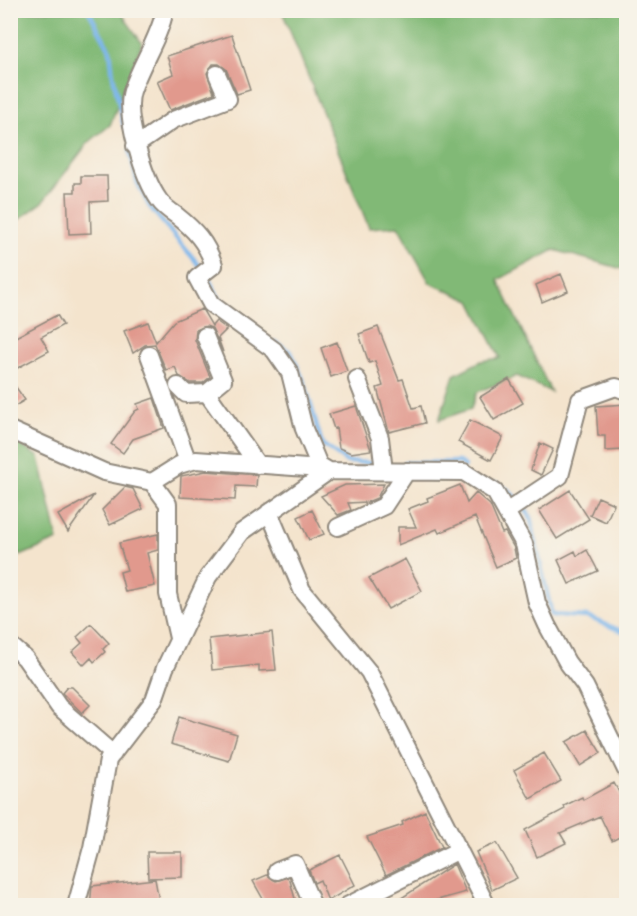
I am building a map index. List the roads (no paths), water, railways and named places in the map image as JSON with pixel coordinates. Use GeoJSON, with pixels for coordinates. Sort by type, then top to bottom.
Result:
{"type":"FeatureCollection","features":[{"type":"Feature","properties":{"kind":"street"},"geometry":{"type":"LineString","coordinates":[[165,10],[162,25],[131,94],[135,146],[147,181],[160,202],[195,230],[208,249],[214,265],[197,278],[211,304],[274,350],[290,373],[304,429],[324,468]]}},
{"type":"Feature","properties":{"kind":"street"},"geometry":{"type":"LineString","coordinates":[[135,146],[173,120],[228,99],[217,74]]}},
{"type":"Feature","properties":{"kind":"street"},"geometry":{"type":"LineString","coordinates":[[178,386],[186,394],[207,393],[223,380],[205,336]]}},
{"type":"Feature","properties":{"kind":"street"},"geometry":{"type":"LineString","coordinates":[[149,355],[188,462]]}},
{"type":"Feature","properties":{"kind":"street"},"geometry":{"type":"LineString","coordinates":[[357,379],[381,438],[384,470]]}},
{"type":"Feature","properties":{"kind":"street"},"geometry":{"type":"LineString","coordinates":[[508,510],[560,476],[580,400],[616,387],[627,391]]}},
{"type":"Feature","properties":{"kind":"street"},"geometry":{"type":"LineString","coordinates":[[207,393],[258,465]]}},
{"type":"Feature","properties":{"kind":"street"},"geometry":{"type":"LineString","coordinates":[[10,430],[104,472],[152,482],[168,504],[168,594],[178,638]]}},
{"type":"Feature","properties":{"kind":"street"},"geometry":{"type":"LineString","coordinates":[[152,482],[179,465],[196,460],[307,468],[464,471],[495,492],[508,510],[525,544],[537,603],[547,626],[567,662],[585,686],[627,770]]}},
{"type":"Feature","properties":{"kind":"street"},"geometry":{"type":"LineString","coordinates":[[76,906],[92,848],[108,760],[154,699],[178,638],[208,577],[242,532],[324,468]]}},
{"type":"Feature","properties":{"kind":"street"},"geometry":{"type":"LineString","coordinates":[[338,527],[384,506],[407,471]]}},
{"type":"Feature","properties":{"kind":"street"},"geometry":{"type":"LineString","coordinates":[[269,512],[302,590],[369,672],[488,906]]}},
{"type":"Feature","properties":{"kind":"street"},"geometry":{"type":"LineString","coordinates":[[10,645],[25,658],[59,707],[112,754]]}},
{"type":"Feature","properties":{"kind":"street"},"geometry":{"type":"LineString","coordinates":[[346,906],[459,850]]}},
{"type":"Feature","properties":{"kind":"street"},"geometry":{"type":"LineString","coordinates":[[277,870],[295,864],[313,906]]}},
{"type":"Feature","properties":{"kind":"waterway"},"geometry":{"type":"LineString","coordinates":[[88,10],[110,50],[124,127]]}},
{"type":"Feature","properties":{"kind":"waterway"},"geometry":{"type":"LineString","coordinates":[[130,152],[137,182],[149,206],[205,272],[220,300],[233,310]]}},
{"type":"Feature","properties":{"kind":"waterway"},"geometry":{"type":"LineString","coordinates":[[276,342],[291,352],[305,384],[322,444],[347,462],[376,463]]}},
{"type":"Feature","properties":{"kind":"waterway"},"geometry":{"type":"LineString","coordinates":[[405,463],[459,462],[465,466]]}},
{"type":"Feature","properties":{"kind":"waterway"},"geometry":{"type":"LineString","coordinates":[[496,483],[511,492],[517,500]]}},
{"type":"Feature","properties":{"kind":"waterway"},"geometry":{"type":"LineString","coordinates":[[523,507],[530,516],[552,615],[588,617],[626,633]]}}]}
